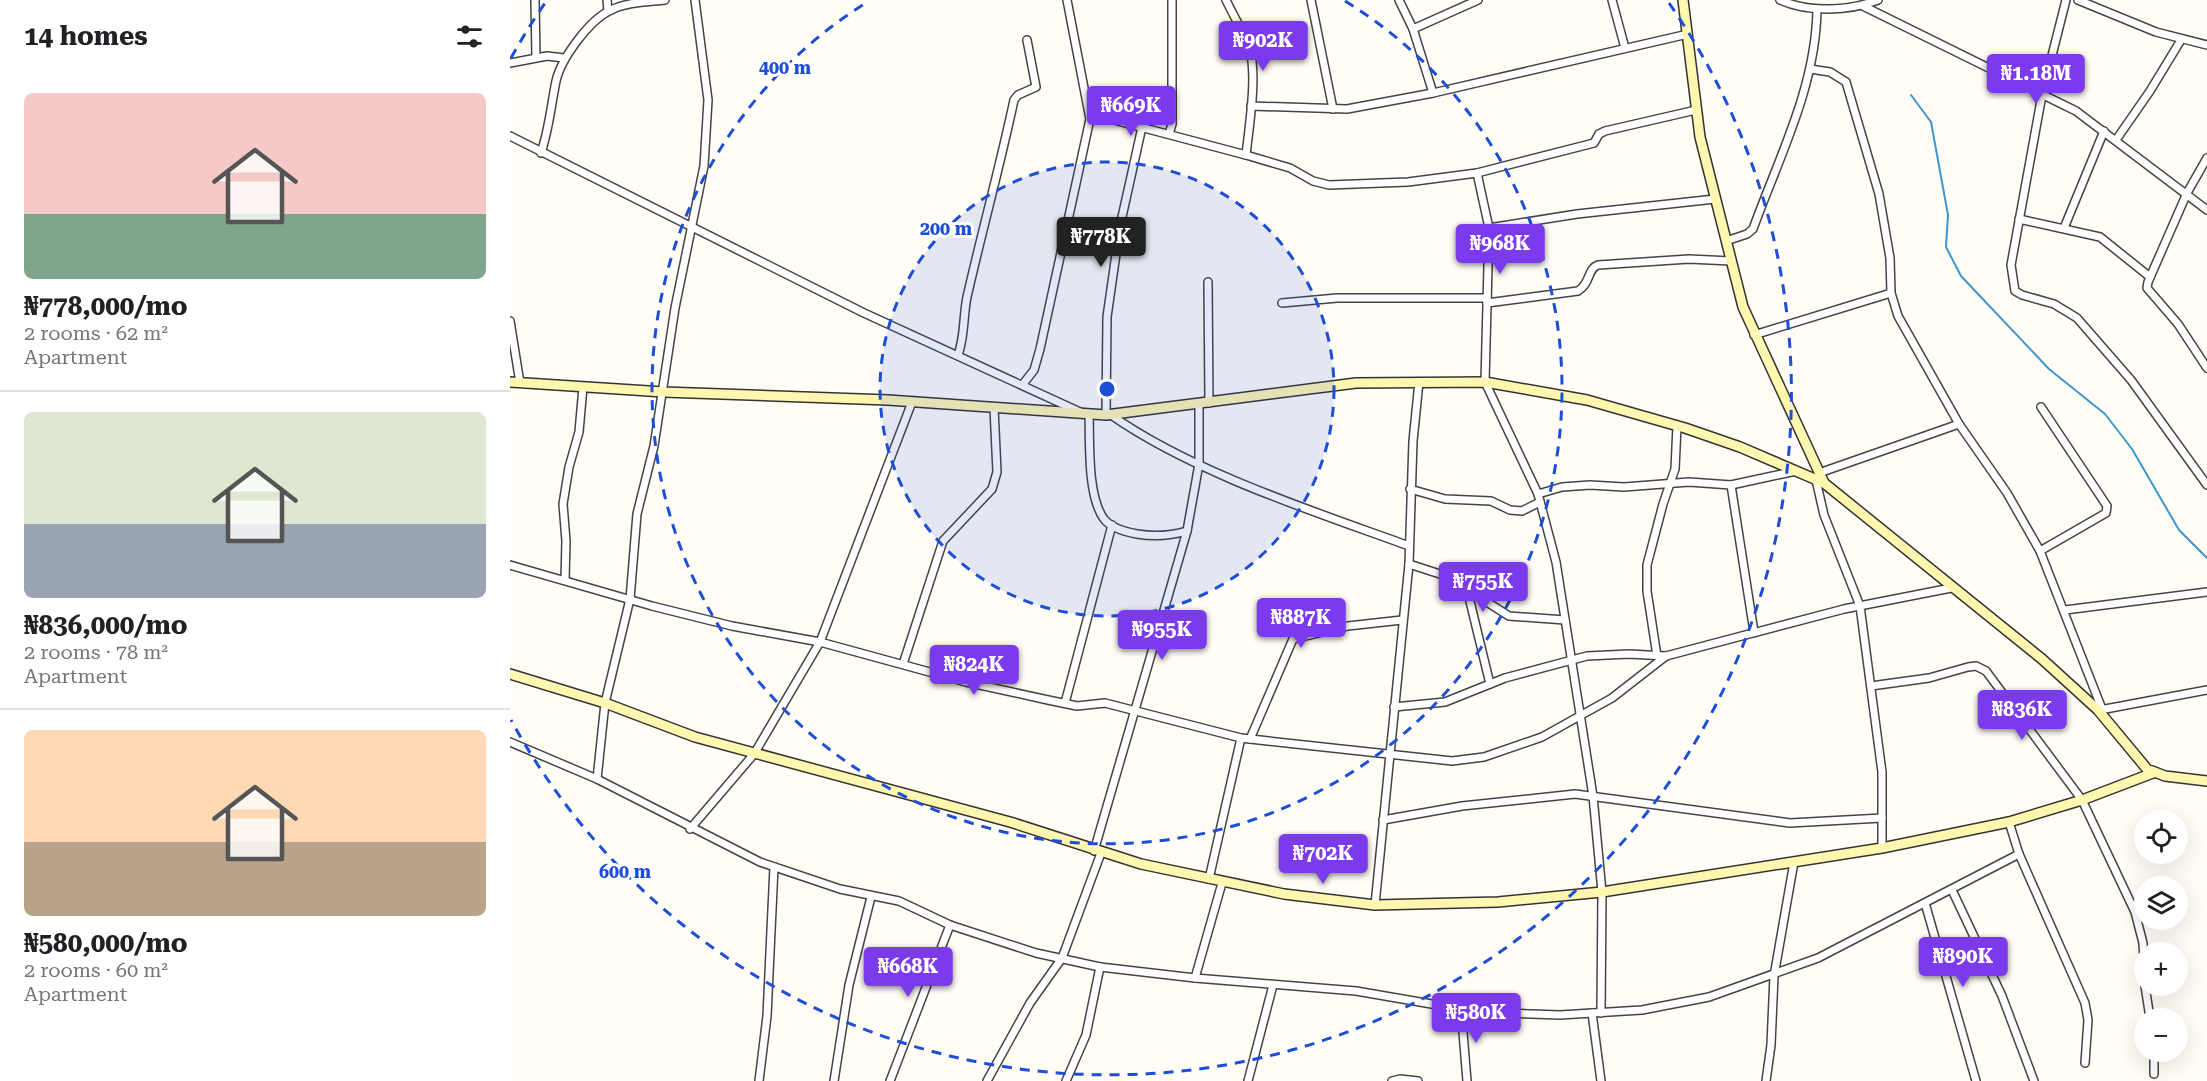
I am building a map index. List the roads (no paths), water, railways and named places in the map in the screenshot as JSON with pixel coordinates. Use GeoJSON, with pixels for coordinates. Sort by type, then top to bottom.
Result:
{"type":"FeatureCollection","features":[{"type":"Feature","properties":{"kind":"street"},"geometry":{"type":"LineString","coordinates":[[535,0],[536,57]]}},
{"type":"Feature","properties":{"kind":"street"},"geometry":{"type":"LineString","coordinates":[[607,0],[608,11]]}},
{"type":"Feature","properties":{"kind":"street"},"geometry":{"type":"LineString","coordinates":[[541,153],[549,129],[556,81],[564,58],[608,11],[622,5],[665,0]]}},
{"type":"Feature","properties":{"kind":"street"},"geometry":{"type":"LineString","coordinates":[[597,779],[605,703],[630,599],[637,514],[654,446],[664,393],[675,308],[704,166],[708,100],[695,0]]}},
{"type":"Feature","properties":{"kind":"street"},"geometry":{"type":"LineString","coordinates":[[1023,384],[1034,370],[1040,350],[1090,119],[1068,0]]}},
{"type":"Feature","properties":{"kind":"street"},"geometry":{"type":"LineString","coordinates":[[1169,134],[1172,124],[1172,0]]}},
{"type":"Feature","properties":{"kind":"street"},"geometry":{"type":"LineString","coordinates":[[1226,0],[1249,48],[1251,106],[1246,155]]}},
{"type":"Feature","properties":{"kind":"street"},"geometry":{"type":"LineString","coordinates":[[1311,0],[1333,109]]}},
{"type":"Feature","properties":{"kind":"street"},"geometry":{"type":"LineString","coordinates":[[1399,0],[1413,29],[1433,93]]}},
{"type":"Feature","properties":{"kind":"street"},"geometry":{"type":"LineString","coordinates":[[1413,29],[1478,0]]}},
{"type":"Feature","properties":{"kind":"street"},"geometry":{"type":"LineString","coordinates":[[1612,0],[1625,48]]}},
{"type":"Feature","properties":{"kind":"street"},"geometry":{"type":"LineString","coordinates":[[1683,0],[1696,110],[1715,199],[1743,307],[1820,478],[1828,525],[1860,606],[1882,772],[1882,848]]}},
{"type":"Feature","properties":{"kind":"street"},"geometry":{"type":"LineString","coordinates":[[1780,0],[1790,5],[1817,9],[1847,3],[1863,6],[2042,94],[2076,111],[2207,210]]}},
{"type":"Feature","properties":{"kind":"street"},"geometry":{"type":"LineString","coordinates":[[1863,6],[1878,0]]}},
{"type":"Feature","properties":{"kind":"street"},"geometry":{"type":"LineString","coordinates":[[2066,0],[2042,94],[2011,265],[2012,281],[2016,291],[2054,304],[2077,318],[2131,380],[2207,485]]}},
{"type":"Feature","properties":{"kind":"street"},"geometry":{"type":"LineString","coordinates":[[2078,0],[2181,40],[2207,45]]}},
{"type":"Feature","properties":{"kind":"street"},"geometry":{"type":"LineString","coordinates":[[1726,241],[1747,234],[1753,229],[1794,125],[1810,69],[1817,9]]}},
{"type":"Feature","properties":{"kind":"street"},"geometry":{"type":"LineString","coordinates":[[1251,106],[1347,109],[1433,93],[1688,34]]}},
{"type":"Feature","properties":{"kind":"street"},"geometry":{"type":"LineString","coordinates":[[958,355],[963,341],[967,298],[998,178],[1014,100],[1018,95],[1036,87],[1027,40]]}},
{"type":"Feature","properties":{"kind":"street"},"geometry":{"type":"LineString","coordinates":[[2116,140],[2150,91],[2181,40]]}},
{"type":"Feature","properties":{"kind":"street"},"geometry":{"type":"LineString","coordinates":[[510,63],[536,57],[564,58]]}},
{"type":"Feature","properties":{"kind":"street"},"geometry":{"type":"LineString","coordinates":[[1810,69],[1830,72],[1846,82],[1879,194],[1890,258],[1891,293],[1898,316],[1959,424],[2007,494],[2040,551],[2065,610],[2100,710]]}},
{"type":"Feature","properties":{"kind":"street"},"geometry":{"type":"LineString","coordinates":[[1090,119],[1099,116],[1169,134],[1182,140],[1246,155],[1290,168],[1313,181],[1329,185],[1408,182],[1477,173],[1594,143],[1599,134],[1605,131],[1696,110]]}},
{"type":"Feature","properties":{"kind":"street"},"geometry":{"type":"LineString","coordinates":[[1109,415],[1107,317],[1120,226],[1142,127]]}},
{"type":"Feature","properties":{"kind":"street"},"geometry":{"type":"LineString","coordinates":[[2064,228],[2104,132]]}},
{"type":"Feature","properties":{"kind":"street"},"geometry":{"type":"LineString","coordinates":[[510,136],[864,313],[1087,414]]}},
{"type":"Feature","properties":{"kind":"street"},"geometry":{"type":"LineString","coordinates":[[2207,158],[2187,193],[2147,288],[2178,324],[2207,368]]}},
{"type":"Feature","properties":{"kind":"street"},"geometry":{"type":"LineString","coordinates":[[1477,173],[1489,228],[1485,382],[1538,494],[1557,562],[1593,796],[1602,892],[1600,1012]]}},
{"type":"Feature","properties":{"kind":"street"},"geometry":{"type":"LineString","coordinates":[[1489,228],[1577,214],[1715,199]]}},
{"type":"Feature","properties":{"kind":"street"},"geometry":{"type":"LineString","coordinates":[[2019,219],[2100,237],[2150,277]]}},
{"type":"Feature","properties":{"kind":"street"},"geometry":{"type":"LineString","coordinates":[[1282,303],[1337,298],[1487,300],[1578,291],[1586,286],[1591,270],[1598,265],[1689,260],[1731,261]]}},
{"type":"Feature","properties":{"kind":"street"},"geometry":{"type":"LineString","coordinates":[[987,1081],[1030,1003],[1062,958],[1098,852],[1135,711],[1187,531],[1199,464],[1204,404],[1208,282]]}},
{"type":"Feature","properties":{"kind":"street"},"geometry":{"type":"LineString","coordinates":[[1754,335],[1891,293]]}},
{"type":"Feature","properties":{"kind":"street"},"geometry":{"type":"LineString","coordinates":[[510,321],[515,382],[664,393],[912,402],[1109,415],[1356,383],[1485,382],[1587,400],[1740,447],[1796,471],[1820,478],[1922,560],[1951,588],[2042,659],[2100,710],[2153,773]]}},
{"type":"Feature","properties":{"kind":"street"},"geometry":{"type":"LineString","coordinates":[[1375,905],[1409,564],[1410,489],[1419,382]]}},
{"type":"Feature","properties":{"kind":"street"},"geometry":{"type":"LineString","coordinates":[[565,580],[566,541],[563,504],[569,467],[579,432],[583,387]]}},
{"type":"Feature","properties":{"kind":"street"},"geometry":{"type":"LineString","coordinates":[[690,829],[754,754],[820,642],[912,402]]}},
{"type":"Feature","properties":{"kind":"street"},"geometry":{"type":"LineString","coordinates":[[2040,551],[2106,513],[2107,506],[2041,407]]}},
{"type":"Feature","properties":{"kind":"street"},"geometry":{"type":"LineString","coordinates":[[903,664],[944,542],[995,482],[998,472],[994,408]]}},
{"type":"Feature","properties":{"kind":"street"},"geometry":{"type":"LineString","coordinates":[[1087,414],[1093,486],[1098,508],[1105,520],[1112,525],[1141,535],[1170,536],[1187,531]]}},
{"type":"Feature","properties":{"kind":"street"},"geometry":{"type":"LineString","coordinates":[[1109,415],[1141,436],[1199,464],[1409,546]]}},
{"type":"Feature","properties":{"kind":"street"},"geometry":{"type":"LineString","coordinates":[[1820,478],[1959,424]]}},
{"type":"Feature","properties":{"kind":"street"},"geometry":{"type":"LineString","coordinates":[[1657,656],[1647,591],[1647,565],[1663,504],[1672,483],[1677,426]]}},
{"type":"Feature","properties":{"kind":"street"},"geometry":{"type":"LineString","coordinates":[[1538,494],[1562,487],[1590,484],[1624,487],[1672,483],[1731,485],[1796,471]]}},
{"type":"Feature","properties":{"kind":"street"},"geometry":{"type":"LineString","coordinates":[[1731,485],[1754,632]]}},
{"type":"Feature","properties":{"kind":"street"},"geometry":{"type":"LineString","coordinates":[[1410,489],[1445,499],[1491,501],[1510,510],[1522,511],[1540,502]]}},
{"type":"Feature","properties":{"kind":"street"},"geometry":{"type":"LineString","coordinates":[[1065,703],[1112,525]]}},
{"type":"Feature","properties":{"kind":"street"},"geometry":{"type":"LineString","coordinates":[[1409,564],[1446,576],[1509,616],[1565,620]]}},
{"type":"Feature","properties":{"kind":"street"},"geometry":{"type":"LineString","coordinates":[[510,566],[732,626],[820,642],[966,682],[1077,706],[1105,703],[1241,738],[1452,761],[1484,757],[1542,737],[1612,698],[1666,656]]}},
{"type":"Feature","properties":{"kind":"street"},"geometry":{"type":"LineString","coordinates":[[1394,707],[1445,702],[1490,684],[1587,656],[1618,654],[1666,656],[1860,606],[1951,588]]}},
{"type":"Feature","properties":{"kind":"street"},"geometry":{"type":"LineString","coordinates":[[1467,589],[1490,684]]}},
{"type":"Feature","properties":{"kind":"street"},"geometry":{"type":"LineString","coordinates":[[2065,610],[2207,592]]}},
{"type":"Feature","properties":{"kind":"street"},"geometry":{"type":"LineString","coordinates":[[1250,739],[1293,639],[1348,626],[1402,620]]}},
{"type":"Feature","properties":{"kind":"street"},"geometry":{"type":"LineString","coordinates":[[1871,686],[1929,678],[1968,667],[1976,666],[1986,671],[2082,800],[2135,912],[2143,942]]}},
{"type":"Feature","properties":{"kind":"street"},"geometry":{"type":"LineString","coordinates":[[510,674],[605,703],[695,737],[1010,822],[1098,852],[1222,883],[1375,905],[1498,902],[1602,892],[1882,848],[2009,822],[2082,800],[2153,773],[2207,781]]}},
{"type":"Feature","properties":{"kind":"street"},"geometry":{"type":"LineString","coordinates":[[2100,710],[2207,690]]}},
{"type":"Feature","properties":{"kind":"street"},"geometry":{"type":"LineString","coordinates":[[1209,879],[1241,738]]}},
{"type":"Feature","properties":{"kind":"street"},"geometry":{"type":"LineString","coordinates":[[510,742],[597,779],[690,829],[774,867],[871,897],[906,904],[950,925],[1036,953],[1100,967],[1398,996],[1478,1012],[1560,1015],[1642,1010],[1709,997],[1774,976],[1818,958],[2019,854]]}},
{"type":"Feature","properties":{"kind":"street"},"geometry":{"type":"LineString","coordinates":[[1383,820],[1485,804],[1575,794],[1790,823],[1882,818]]}},
{"type":"Feature","properties":{"kind":"street"},"geometry":{"type":"LineString","coordinates":[[2009,822],[2019,854],[2085,1003],[2088,1020],[2085,1063]]}},
{"type":"Feature","properties":{"kind":"street"},"geometry":{"type":"LineString","coordinates":[[1766,1081],[1771,1045],[1774,976],[1794,862]]}},
{"type":"Feature","properties":{"kind":"street"},"geometry":{"type":"LineString","coordinates":[[759,1081],[766,1016],[774,867]]}},
{"type":"Feature","properties":{"kind":"street"},"geometry":{"type":"LineString","coordinates":[[1195,978],[1222,883]]}},
{"type":"Feature","properties":{"kind":"street"},"geometry":{"type":"LineString","coordinates":[[1952,890],[2002,996],[2034,1081]]}},
{"type":"Feature","properties":{"kind":"street"},"geometry":{"type":"LineString","coordinates":[[834,1081],[853,966],[871,897]]}},
{"type":"Feature","properties":{"kind":"street"},"geometry":{"type":"LineString","coordinates":[[1925,903],[1976,1081]]}},
{"type":"Feature","properties":{"kind":"street"},"geometry":{"type":"LineString","coordinates":[[890,1081],[950,925]]}},
{"type":"Feature","properties":{"kind":"street"},"geometry":{"type":"LineString","coordinates":[[1066,1081],[1086,1035],[1100,967]]}},
{"type":"Feature","properties":{"kind":"street"},"geometry":{"type":"LineString","coordinates":[[1248,1081],[1273,985]]}},
{"type":"Feature","properties":{"kind":"street"},"geometry":{"type":"LineString","coordinates":[[1461,1008],[1467,1081]]}},
{"type":"Feature","properties":{"kind":"street"},"geometry":{"type":"LineString","coordinates":[[1592,1013],[1601,1081]]}},
{"type":"Feature","properties":{"kind":"street"},"geometry":{"type":"LineString","coordinates":[[2154,1062],[2154,1074]]}},
{"type":"Feature","properties":{"kind":"street"},"geometry":{"type":"LineString","coordinates":[[1392,1081],[1400,1079],[1418,1081]]}},
{"type":"Feature","properties":{"kind":"waterway"},"geometry":{"type":"LineString","coordinates":[[1911,95],[1931,122],[1948,215],[1946,247],[1961,276],[2049,369],[2105,414],[2132,449],[2179,530],[2207,558]]}}]}
